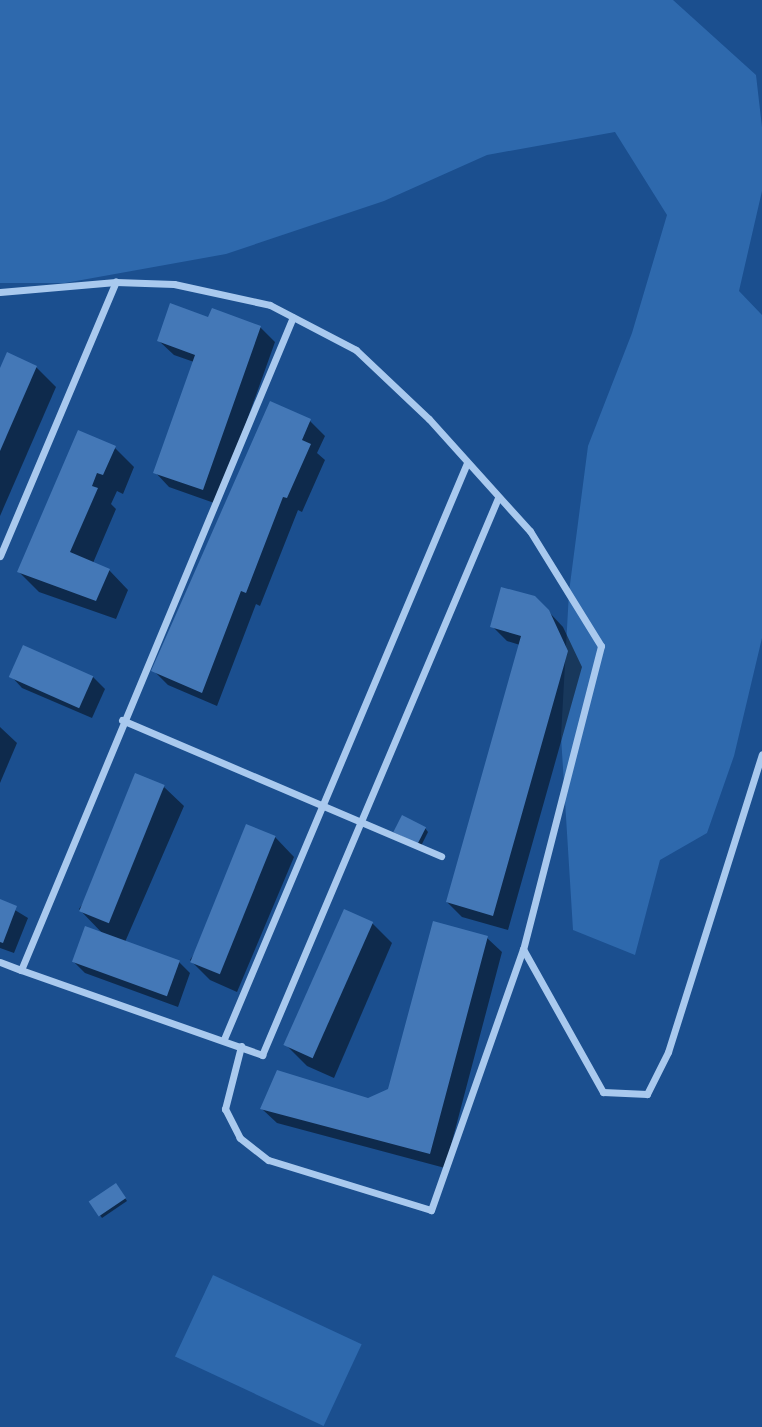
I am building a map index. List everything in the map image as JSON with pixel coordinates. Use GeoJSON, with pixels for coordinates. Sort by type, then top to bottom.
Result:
{"type":"FeatureCollection","features":[{"type":"Feature","properties":{"kind":"street"},"geometry":{"type":"LineString","coordinates":[[0,292],[116,282],[174,284],[270,305],[356,350],[530,531],[601,646],[523,949],[431,1210],[268,1160],[240,1138],[225,1109],[241,1046]]}},
{"type":"Feature","properties":{"kind":"street"},"geometry":{"type":"LineString","coordinates":[[0,556],[116,282]]}},
{"type":"Feature","properties":{"kind":"street"},"geometry":{"type":"LineString","coordinates":[[21,970],[122,720],[293,317]]}},
{"type":"Feature","properties":{"kind":"street"},"geometry":{"type":"LineString","coordinates":[[224,1039],[467,463]]}},
{"type":"Feature","properties":{"kind":"street"},"geometry":{"type":"LineString","coordinates":[[0,961],[224,1039],[262,1055],[498,498]]}},
{"type":"Feature","properties":{"kind":"street"},"geometry":{"type":"LineString","coordinates":[[122,720],[441,856]]}},
{"type":"Feature","properties":{"kind":"street"},"geometry":{"type":"LineString","coordinates":[[523,949],[603,1092],[647,1094],[668,1052],[762,754]]}},
{"type":"Feature","properties":{"kind":"shaded area"},"geometry":{"type":"Polygon","coordinates":[[[0,0],[673,0],[756,75],[762,127],[762,191],[739,291],[762,315],[762,638],[734,756],[707,833],[660,860],[635,955],[573,930],[561,736],[569,592],[588,446],[632,333],[667,215],[615,132],[487,155],[384,201],[226,254],[65,283],[0,283],[0,0]]]}},
{"type":"Feature","properties":{"kind":"shaded area"},"geometry":{"type":"Polygon","coordinates":[[[213,1275],[362,1344],[324,1426],[175,1357],[213,1275]]]}},
{"type":"Feature","properties":{"kind":"building"},"geometry":{"type":"Polygon","coordinates":[[[170,303],[208,317],[212,308],[261,326],[203,490],[153,473],[195,355],[157,341],[170,303]]]}},
{"type":"Feature","properties":{"kind":"building"},"geometry":{"type":"Polygon","coordinates":[[[7,352],[37,366],[0,451],[0,368],[7,352]]]}},
{"type":"Feature","properties":{"kind":"building"},"geometry":{"type":"Polygon","coordinates":[[[270,401],[311,419],[302,440],[311,444],[287,498],[283,497],[246,593],[241,591],[202,693],[151,671],[270,401]]]}},
{"type":"Feature","properties":{"kind":"building"},"geometry":{"type":"Polygon","coordinates":[[[78,430],[116,446],[103,475],[97,473],[92,486],[98,488],[70,552],[110,569],[96,601],[17,572],[78,430]]]}},
{"type":"Feature","properties":{"kind":"building"},"geometry":{"type":"Polygon","coordinates":[[[501,587],[535,596],[549,610],[568,651],[493,916],[446,902],[521,636],[490,627],[501,587]]]}},
{"type":"Feature","properties":{"kind":"building"},"geometry":{"type":"Polygon","coordinates":[[[23,645],[93,676],[79,708],[9,677],[23,645]]]}},
{"type":"Feature","properties":{"kind":"building"},"geometry":{"type":"Polygon","coordinates":[[[135,773],[165,785],[109,923],[79,911],[135,773]]]}},
{"type":"Feature","properties":{"kind":"building"},"geometry":{"type":"Polygon","coordinates":[[[402,815],[426,827],[417,844],[393,832],[402,815]]]}},
{"type":"Feature","properties":{"kind":"building"},"geometry":{"type":"Polygon","coordinates":[[[246,824],[276,836],[220,974],[190,962],[246,824]]]}},
{"type":"Feature","properties":{"kind":"building"},"geometry":{"type":"Polygon","coordinates":[[[0,899],[17,906],[3,943],[0,942],[0,899]]]}},
{"type":"Feature","properties":{"kind":"building"},"geometry":{"type":"Polygon","coordinates":[[[344,909],[373,922],[313,1058],[283,1045],[344,909]]]}},
{"type":"Feature","properties":{"kind":"building"},"geometry":{"type":"Polygon","coordinates":[[[433,921],[488,936],[430,1154],[260,1109],[277,1070],[368,1098],[388,1089],[433,921]]]}},
{"type":"Feature","properties":{"kind":"building"},"geometry":{"type":"Polygon","coordinates":[[[85,926],[180,961],[167,996],[72,962],[85,926]]]}},
{"type":"Feature","properties":{"kind":"building"},"geometry":{"type":"Polygon","coordinates":[[[116,1183],[126,1198],[99,1216],[89,1201],[116,1183]]]}}]}
